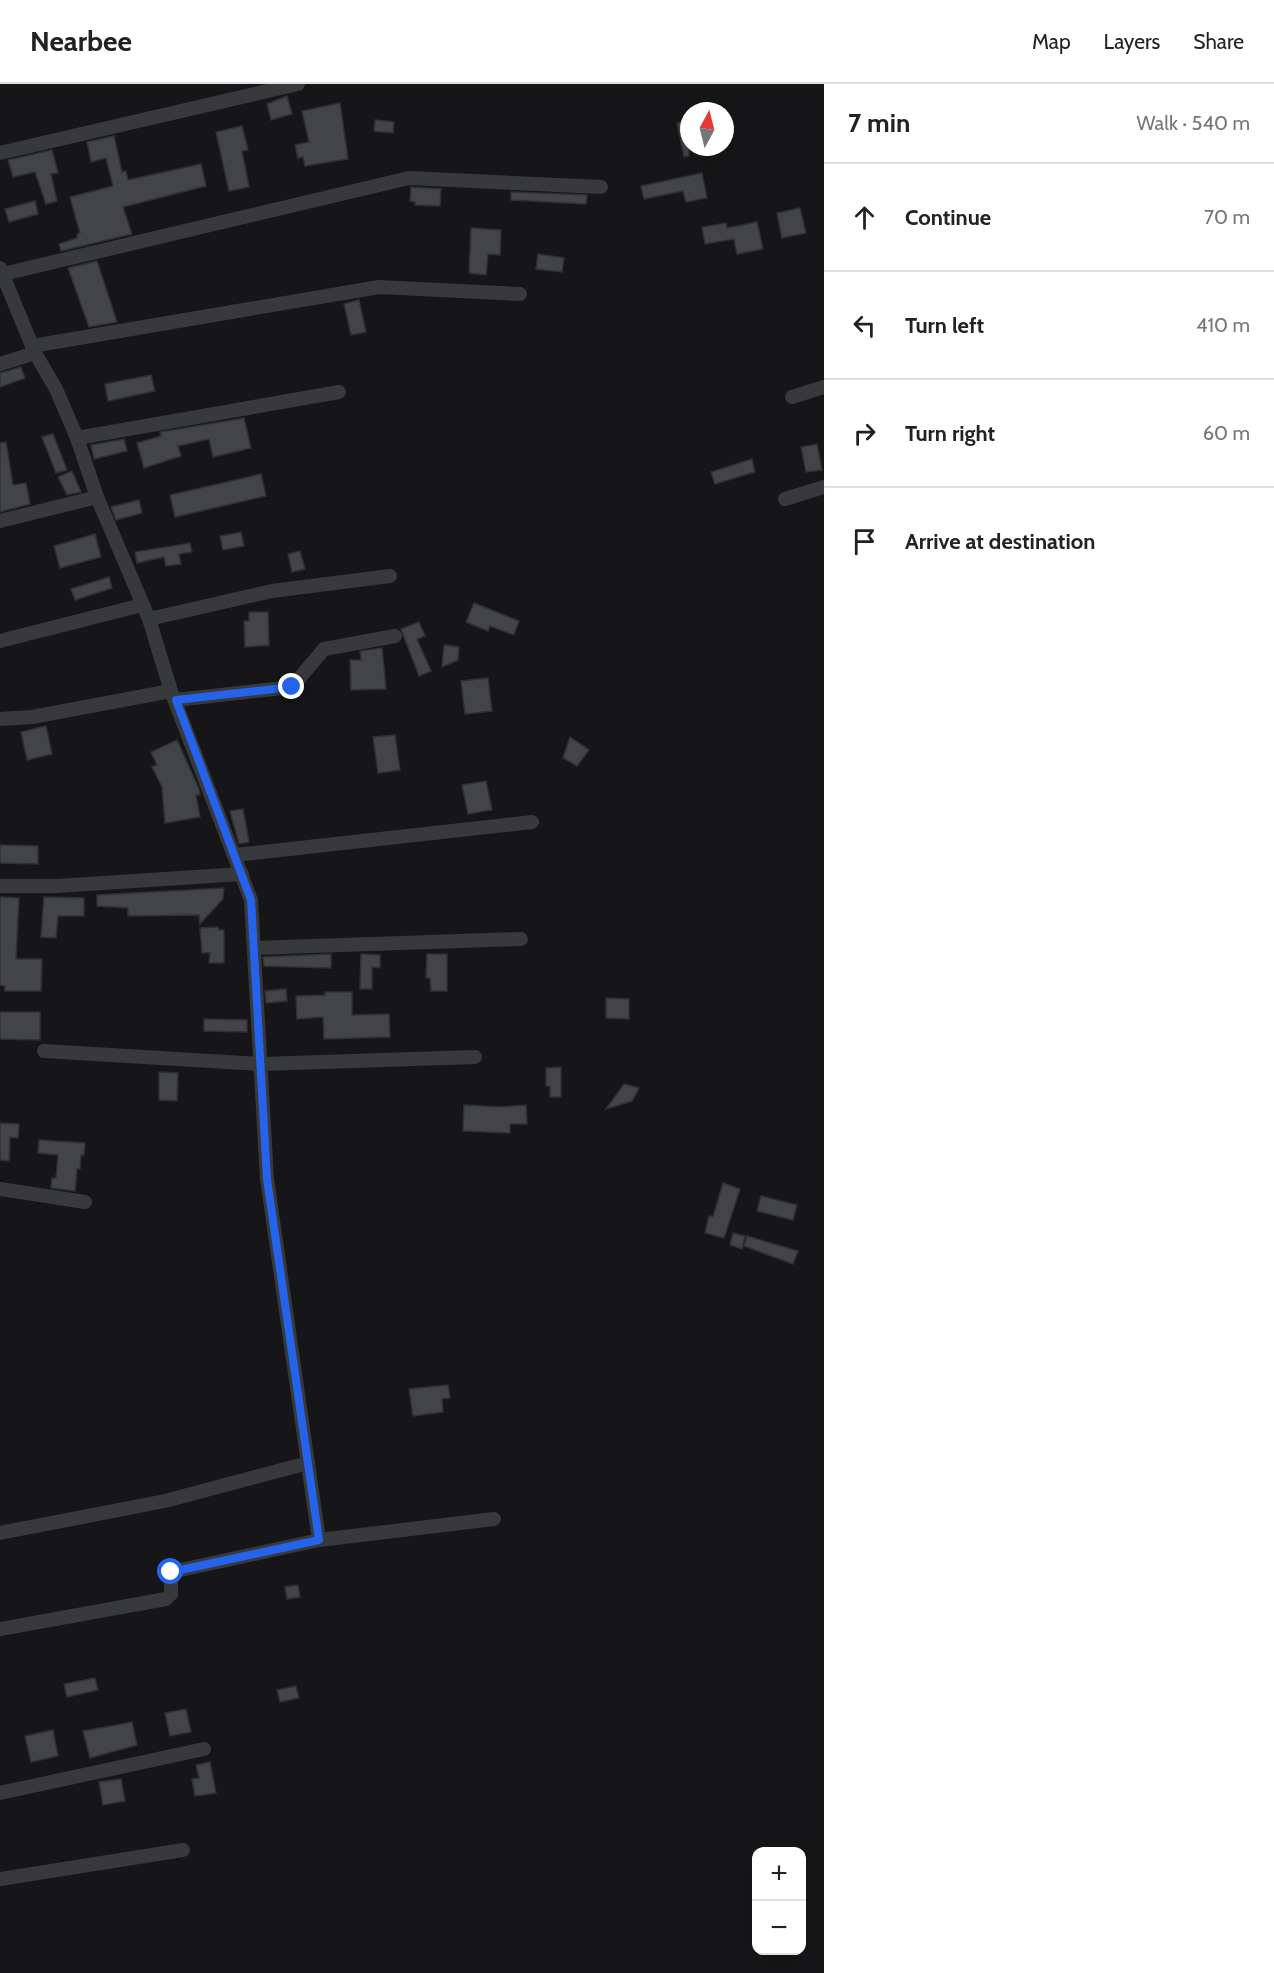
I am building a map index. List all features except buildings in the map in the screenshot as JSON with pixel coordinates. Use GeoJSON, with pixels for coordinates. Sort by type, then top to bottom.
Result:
{"type":"FeatureCollection","features":[{"type":"Feature","properties":{"kind":"street"},"geometry":{"type":"LineString","coordinates":[[0,153],[298,84]]}},
{"type":"Feature","properties":{"kind":"street"},"geometry":{"type":"LineString","coordinates":[[319,1540],[267,1179],[251,900],[174,695],[149,619],[97,497],[77,438],[56,389],[34,350],[1,271],[409,178],[601,187]]}},
{"type":"Feature","properties":{"kind":"street"},"geometry":{"type":"LineString","coordinates":[[0,364],[34,350],[379,287],[520,294]]}},
{"type":"Feature","properties":{"kind":"street"},"geometry":{"type":"LineString","coordinates":[[792,397],[824,387]]}},
{"type":"Feature","properties":{"kind":"street"},"geometry":{"type":"LineString","coordinates":[[77,438],[339,392]]}},
{"type":"Feature","properties":{"kind":"street"},"geometry":{"type":"LineString","coordinates":[[785,499],[824,487]]}},
{"type":"Feature","properties":{"kind":"street"},"geometry":{"type":"LineString","coordinates":[[0,521],[97,497]]}},
{"type":"Feature","properties":{"kind":"street"},"geometry":{"type":"LineString","coordinates":[[149,619],[272,591],[390,576]]}},
{"type":"Feature","properties":{"kind":"street"},"geometry":{"type":"LineString","coordinates":[[0,641],[142,605]]}},
{"type":"Feature","properties":{"kind":"street"},"geometry":{"type":"LineString","coordinates":[[0,719],[32,717],[174,695],[292,687],[324,649],[395,636]]}},
{"type":"Feature","properties":{"kind":"street"},"geometry":{"type":"LineString","coordinates":[[236,855],[532,822]]}},
{"type":"Feature","properties":{"kind":"street"},"geometry":{"type":"LineString","coordinates":[[0,885],[57,886],[242,874]]}},
{"type":"Feature","properties":{"kind":"street"},"geometry":{"type":"LineString","coordinates":[[254,948],[521,939]]}},
{"type":"Feature","properties":{"kind":"street"},"geometry":{"type":"LineString","coordinates":[[44,1051],[261,1064],[475,1058]]}},
{"type":"Feature","properties":{"kind":"street"},"geometry":{"type":"LineString","coordinates":[[0,1189],[85,1202]]}},
{"type":"Feature","properties":{"kind":"street"},"geometry":{"type":"LineString","coordinates":[[0,1533],[165,1501],[308,1463]]}},
{"type":"Feature","properties":{"kind":"street"},"geometry":{"type":"LineString","coordinates":[[0,1629],[166,1599],[171,1594],[171,1572],[319,1540],[494,1519]]}},
{"type":"Feature","properties":{"kind":"street"},"geometry":{"type":"LineString","coordinates":[[0,1793],[204,1749]]}},
{"type":"Feature","properties":{"kind":"street"},"geometry":{"type":"LineString","coordinates":[[0,1879],[183,1850]]}},
{"type":"Feature","properties":{"kind":"route"},"geometry":{"type":"LineString","coordinates":[[171,1572],[319,1540],[267,1179],[251,900],[176,700],[292,687]]}}]}
